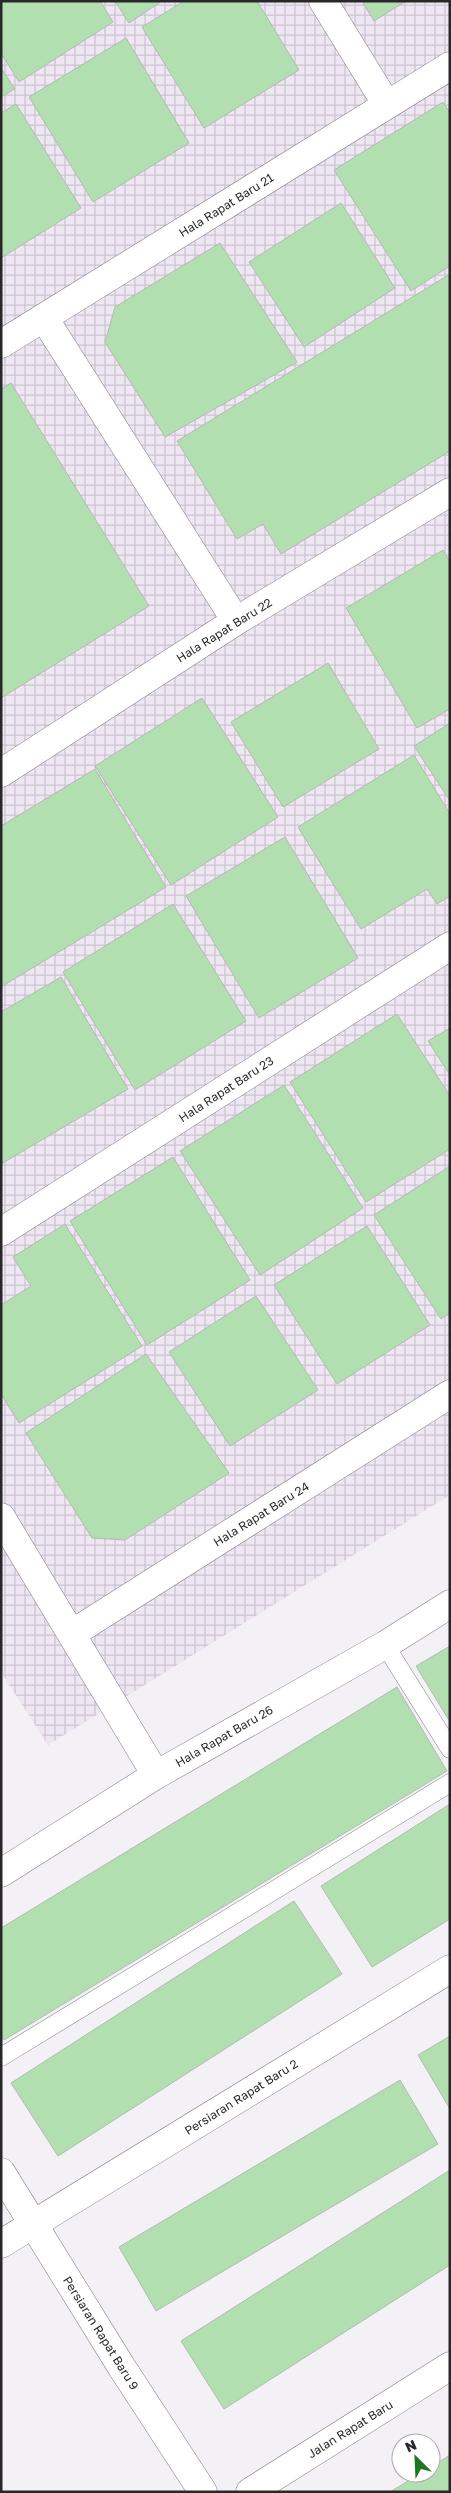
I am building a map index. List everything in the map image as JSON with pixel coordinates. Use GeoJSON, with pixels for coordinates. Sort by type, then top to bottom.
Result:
{"type":"FeatureCollection","features":[{"type":"Feature","properties":{"kind":"street"},"geometry":{"type":"LineString","coordinates":[[323,1],[386,105]]}},
{"type":"Feature","properties":{"kind":"street","name":"Hala Rapat Baru 21"},"geometry":{"type":"LineString","coordinates":[[1,344],[450,66]]}},
{"type":"Feature","properties":{"kind":"street"},"geometry":{"type":"LineString","coordinates":[[44,318],[236,622]]}},
{"type":"Feature","properties":{"kind":"street","name":"Hala Rapat Baru 22"},"geometry":{"type":"LineString","coordinates":[[1,773],[236,622],[450,492]]}},
{"type":"Feature","properties":{"kind":"street","name":"Hala Rapat Baru 23"},"geometry":{"type":"LineString","coordinates":[[1,1232],[450,946]]}},
{"type":"Feature","properties":{"kind":"street","name":"Hala Rapat Baru 24"},"geometry":{"type":"LineString","coordinates":[[73,1633],[450,1394]]}},
{"type":"Feature","properties":{"kind":"street"},"geometry":{"type":"LineString","coordinates":[[1,1517],[73,1633],[156,1774]]}},
{"type":"Feature","properties":{"kind":"street","name":"Hala Rapat Baru 26"},"geometry":{"type":"LineString","coordinates":[[1,1874],[156,1774],[385,1645],[450,1604]]}},
{"type":"Feature","properties":{"kind":"street","name":"Persiaran Rapat Baru 2"},"geometry":{"type":"LineString","coordinates":[[1,2244],[450,1969]]}},
{"type":"Feature","properties":{"kind":"street","name":"Persiaran Rapat Baru 9"},"geometry":{"type":"LineString","coordinates":[[1,2172],[32,2225],[204,2492]]}},
{"type":"Feature","properties":{"kind":"street","name":"Jalan Rapat Baru"},"geometry":{"type":"LineString","coordinates":[[250,2492],[450,2366]]}},
{"type":"Feature","properties":{"kind":"lane"},"geometry":{"type":"LineString","coordinates":[[385,1645],[450,1749]]}},
{"type":"Feature","properties":{"kind":"lane"},"geometry":{"type":"LineString","coordinates":[[1,2057],[450,1783]]}},
{"type":"Feature","properties":{"kind":"shaded area"},"geometry":{"type":"Polygon","coordinates":[[[1,1],[450,1],[450,1495],[48,1745],[1,1672],[1,1]]]}},
{"type":"Feature","properties":{"kind":"building"},"geometry":{"type":"Polygon","coordinates":[[[1,1],[100,1],[113,22],[19,82],[1,53],[1,1]]]}},
{"type":"Feature","properties":{"kind":"building"},"geometry":{"type":"Polygon","coordinates":[[[115,1],[162,1],[129,23],[115,1]]]}},
{"type":"Feature","properties":{"kind":"building"},"geometry":{"type":"Polygon","coordinates":[[[184,1],[257,1],[299,70],[204,128],[142,27],[184,1]]]}},
{"type":"Feature","properties":{"kind":"building"},"geometry":{"type":"Polygon","coordinates":[[[362,1],[406,1],[374,21],[362,1]]]}},
{"type":"Feature","properties":{"kind":"building"},"geometry":{"type":"Polygon","coordinates":[[[126,38],[189,143],[93,202],[29,97],[126,38]]]}},
{"type":"Feature","properties":{"kind":"building"},"geometry":{"type":"Polygon","coordinates":[[[1,68],[15,89],[1,97],[1,68]]]}},
{"type":"Feature","properties":{"kind":"building"},"geometry":{"type":"Polygon","coordinates":[[[443,102],[450,113],[450,266],[411,291],[334,170],[443,102]]]}},
{"type":"Feature","properties":{"kind":"building"},"geometry":{"type":"Polygon","coordinates":[[[16,104],[81,208],[1,258],[1,113],[16,104]]]}},
{"type":"Feature","properties":{"kind":"building"},"geometry":{"type":"Polygon","coordinates":[[[341,203],[395,288],[304,347],[249,262],[341,203]]]}},
{"type":"Feature","properties":{"kind":"building"},"geometry":{"type":"Polygon","coordinates":[[[220,243],[297,362],[165,437],[105,342],[115,307],[220,243]]]}},
{"type":"Feature","properties":{"kind":"building"},"geometry":{"type":"Polygon","coordinates":[[[450,274],[450,451],[281,554],[263,524],[237,539],[177,441],[450,274]]]}},
{"type":"Feature","properties":{"kind":"building"},"geometry":{"type":"Polygon","coordinates":[[[11,383],[149,606],[1,698],[1,389],[11,383]]]}},
{"type":"Feature","properties":{"kind":"building"},"geometry":{"type":"Polygon","coordinates":[[[443,550],[450,562],[450,709],[417,728],[346,608],[443,550]]]}},
{"type":"Feature","properties":{"kind":"building"},"geometry":{"type":"Polygon","coordinates":[[[328,663],[379,749],[283,807],[231,722],[328,663]]]}},
{"type":"Feature","properties":{"kind":"building"},"geometry":{"type":"Polygon","coordinates":[[[202,698],[278,817],[171,885],[95,766],[202,698]]]}},
{"type":"Feature","properties":{"kind":"building"},"geometry":{"type":"Polygon","coordinates":[[[450,723],[450,801],[414,746],[450,723]]]}},
{"type":"Feature","properties":{"kind":"building"},"geometry":{"type":"Polygon","coordinates":[[[414,755],[450,814],[450,896],[437,904],[427,889],[361,929],[298,827],[414,755]]]}},
{"type":"Feature","properties":{"kind":"building"},"geometry":{"type":"Polygon","coordinates":[[[95,769],[166,887],[1,987],[1,826],[95,769]]]}},
{"type":"Feature","properties":{"kind":"building"},"geometry":{"type":"Polygon","coordinates":[[[285,837],[358,958],[259,1018],[186,896],[285,837]]]}},
{"type":"Feature","properties":{"kind":"building"},"geometry":{"type":"Polygon","coordinates":[[[173,904],[246,1021],[135,1090],[63,972],[173,904]]]}},
{"type":"Feature","properties":{"kind":"building"},"geometry":{"type":"Polygon","coordinates":[[[61,977],[128,1089],[1,1164],[1,1012],[61,977]]]}},
{"type":"Feature","properties":{"kind":"building"},"geometry":{"type":"Polygon","coordinates":[[[397,1014],[450,1096],[450,1149],[366,1202],[290,1082],[397,1014]]]}},
{"type":"Feature","properties":{"kind":"building"},"geometry":{"type":"Polygon","coordinates":[[[450,1028],[450,1075],[428,1041],[450,1028]]]}},
{"type":"Feature","properties":{"kind":"building"},"geometry":{"type":"Polygon","coordinates":[[[284,1085],[363,1208],[260,1275],[180,1151],[284,1085]]]}},
{"type":"Feature","properties":{"kind":"building"},"geometry":{"type":"Polygon","coordinates":[[[173,1157],[250,1280],[147,1345],[70,1221],[173,1157]]]}},
{"type":"Feature","properties":{"kind":"building"},"geometry":{"type":"Polygon","coordinates":[[[450,1166],[450,1313],[441,1319],[374,1215],[450,1166]]]}},
{"type":"Feature","properties":{"kind":"building"},"geometry":{"type":"Polygon","coordinates":[[[65,1224],[142,1346],[19,1423],[1,1394],[1,1305],[31,1286],[13,1257],[65,1224]]]}},
{"type":"Feature","properties":{"kind":"building"},"geometry":{"type":"Polygon","coordinates":[[[367,1226],[430,1325],[337,1384],[274,1285],[367,1226]]]}},
{"type":"Feature","properties":{"kind":"building"},"geometry":{"type":"Polygon","coordinates":[[[256,1296],[318,1390],[230,1446],[169,1352],[256,1296]]]}},
{"type":"Feature","properties":{"kind":"building"},"geometry":{"type":"Polygon","coordinates":[[[146,1354],[229,1473],[125,1540],[92,1538],[26,1433],[146,1354]]]}},
{"type":"Feature","properties":{"kind":"building"},"geometry":{"type":"Polygon","coordinates":[[[450,1646],[450,1722],[416,1666],[450,1646]]]}},
{"type":"Feature","properties":{"kind":"building"},"geometry":{"type":"Polygon","coordinates":[[[397,1687],[447,1771],[4,2040],[1,2036],[1,1928],[397,1687]]]}},
{"type":"Feature","properties":{"kind":"building"},"geometry":{"type":"Polygon","coordinates":[[[450,1804],[450,1919],[372,1967],[321,1886],[450,1804]]]}},
{"type":"Feature","properties":{"kind":"building"},"geometry":{"type":"Polygon","coordinates":[[[294,1901],[342,1974],[58,2156],[11,2083],[294,1901]]]}},
{"type":"Feature","properties":{"kind":"building"},"geometry":{"type":"Polygon","coordinates":[[[450,2036],[450,2109],[418,2055],[450,2036]]]}},
{"type":"Feature","properties":{"kind":"building"},"geometry":{"type":"Polygon","coordinates":[[[400,2080],[438,2144],[156,2311],[119,2247],[400,2080]]]}},
{"type":"Feature","properties":{"kind":"building"},"geometry":{"type":"Polygon","coordinates":[[[450,2170],[450,2265],[224,2409],[181,2341],[450,2170]]]}},
{"type":"Feature","properties":{"kind":"building"},"geometry":{"type":"Polygon","coordinates":[[[450,2455],[450,2492],[390,2492],[405,2483],[441,2483],[441,2461],[450,2455]]]}}]}
